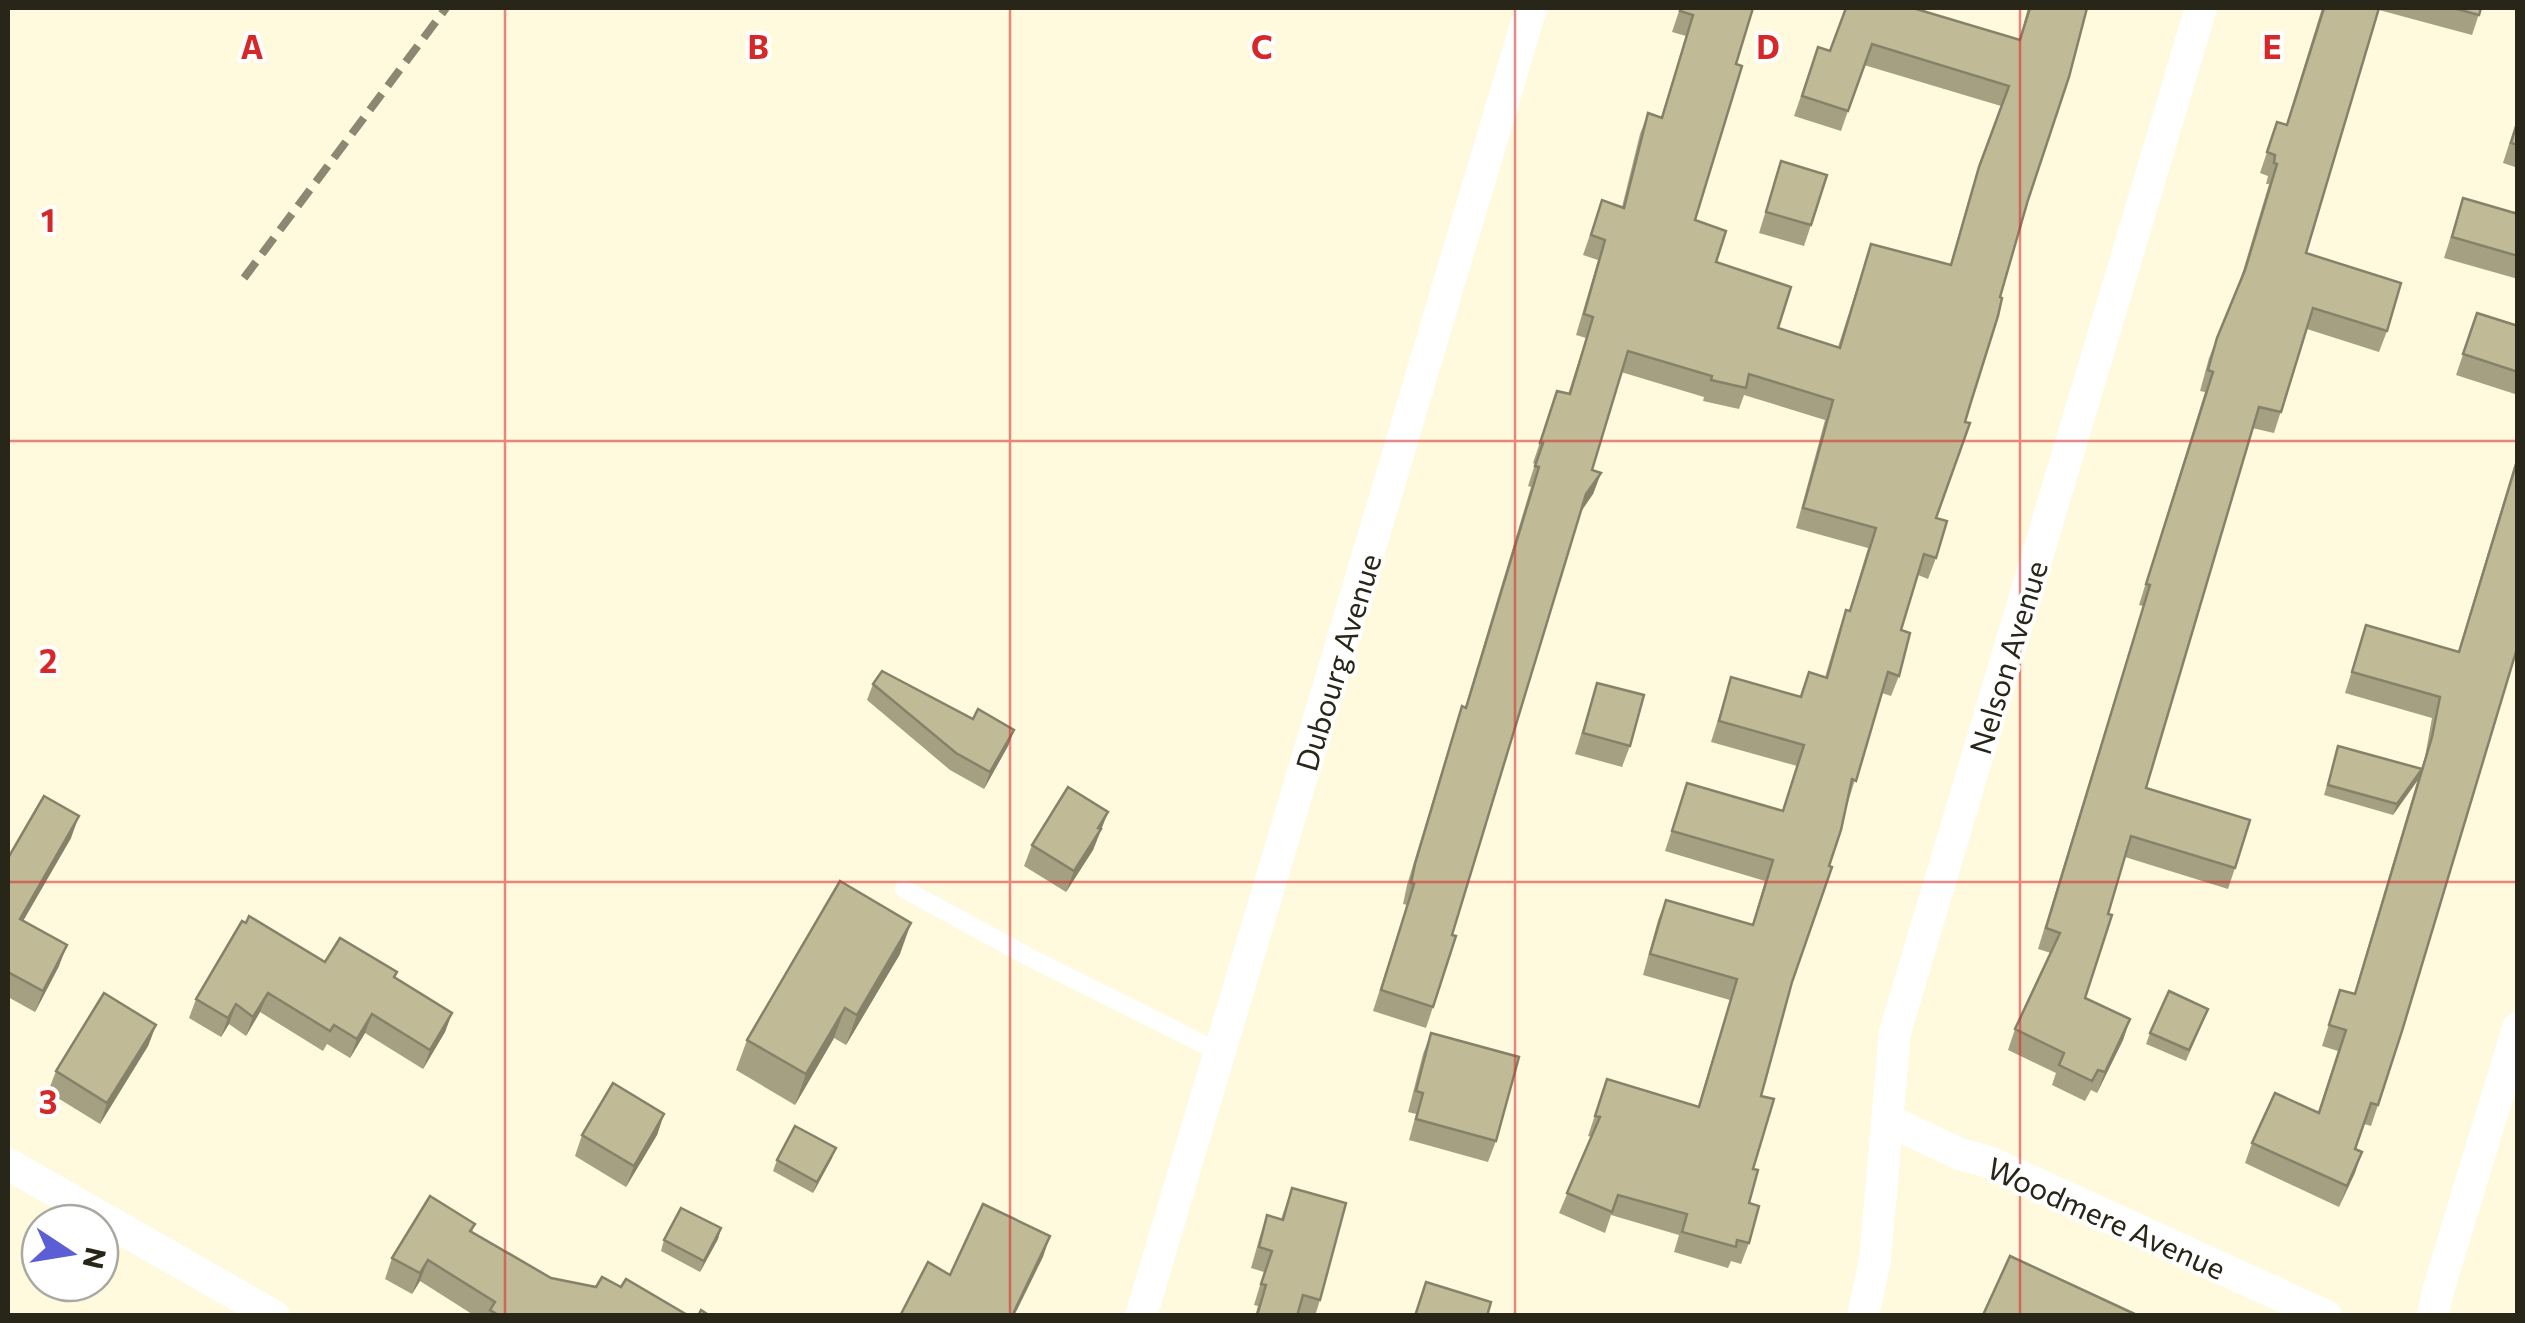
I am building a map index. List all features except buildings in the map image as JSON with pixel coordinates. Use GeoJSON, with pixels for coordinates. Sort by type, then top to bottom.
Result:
{"type":"FeatureCollection","features":[{"type":"Feature","properties":{"kind":"street","name":"Dubourg Avenue"},"geometry":{"type":"LineString","coordinates":[[1141,1316],[1531,8]]}},
{"type":"Feature","properties":{"kind":"street","name":"Nelson Avenue"},"geometry":{"type":"LineString","coordinates":[[1863,1316],[1875,1260],[1895,1032],[2202,8]]}},
{"type":"Feature","properties":{"kind":"street"},"geometry":{"type":"LineString","coordinates":[[2434,1316],[2518,1028]]}},
{"type":"Feature","properties":{"kind":"street","name":"Woodmere Avenue"},"geometry":{"type":"LineString","coordinates":[[1887,1120],[1960,1154],[1990,1162],[2326,1316]]}},
{"type":"Feature","properties":{"kind":"street"},"geometry":{"type":"LineString","coordinates":[[8,1164],[274,1316]]}},
{"type":"Feature","properties":{"kind":"lane"},"geometry":{"type":"LineString","coordinates":[[904,889],[1221,1053]]}},
{"type":"Feature","properties":{"kind":"railway"},"geometry":{"type":"LineString","coordinates":[[244,278],[446,8]]}}]}
